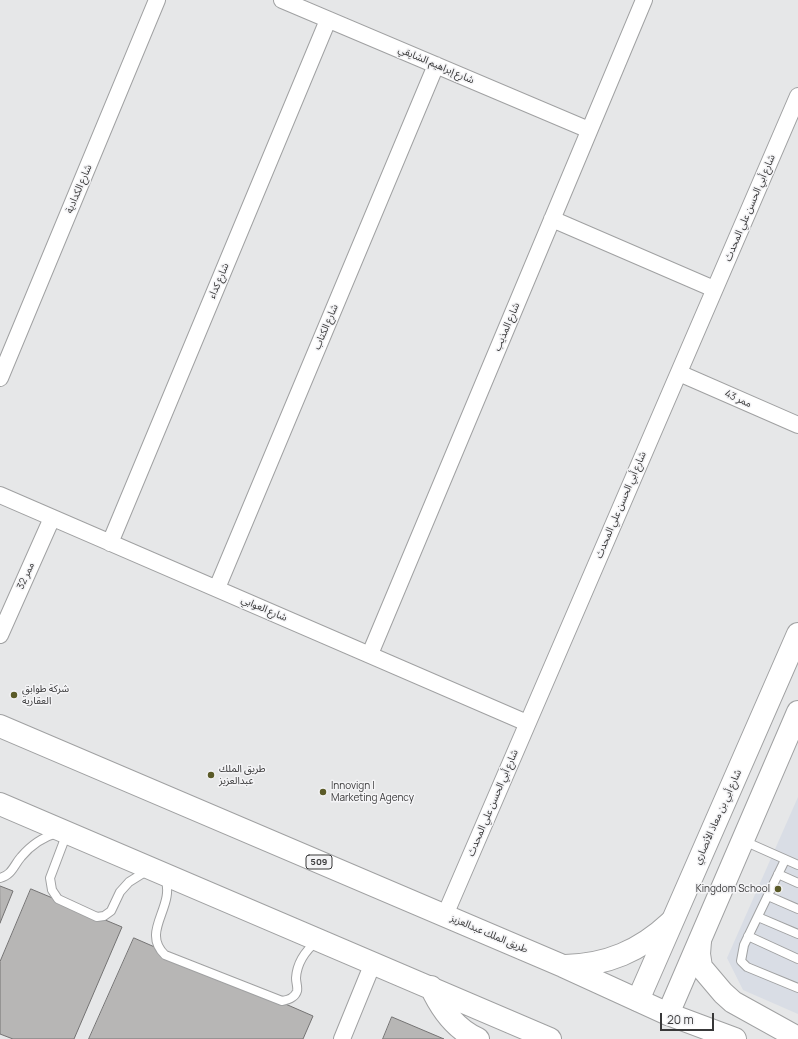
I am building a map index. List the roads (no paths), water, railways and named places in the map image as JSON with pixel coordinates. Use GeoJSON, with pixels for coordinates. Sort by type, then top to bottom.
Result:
{"type":"FeatureCollection","features":[{"type":"Feature","properties":{"kind":"main road","name":"شارع أبي بن معاذ الأنصاري"},"geometry":{"type":"LineString","coordinates":[[638,1000],[798,634]]}},
{"type":"Feature","properties":{"kind":"main road"},"geometry":{"type":"LineString","coordinates":[[668,1014],[798,712]]}},
{"type":"Feature","properties":{"kind":"main road","name":"طريق الملك عبدالعزيز"},"geometry":{"type":"LineString","coordinates":[[0,726],[445,915],[563,966],[668,1014],[735,1039]]}},
{"type":"Feature","properties":{"kind":"main road"},"geometry":{"type":"LineString","coordinates":[[0,804],[373,962],[550,1039]]}},
{"type":"Feature","properties":{"kind":"main road"},"geometry":{"type":"LineString","coordinates":[[563,966],[583,966],[622,956],[646,943],[671,922]]}},
{"type":"Feature","properties":{"kind":"main road"},"geometry":{"type":"LineString","coordinates":[[700,941],[699,954],[701,967],[723,993],[733,1002],[798,1038]]}},
{"type":"Feature","properties":{"kind":"main road"},"geometry":{"type":"LineString","coordinates":[[431,988],[440,1005],[452,1020],[475,1038]]}},
{"type":"Feature","properties":{"kind":"street","name":"شارع الكدادية"},"geometry":{"type":"LineString","coordinates":[[0,378],[157,0]]}},
{"type":"Feature","properties":{"kind":"street","name":"شارع إبراهيم الشايقي"},"geometry":{"type":"LineString","coordinates":[[282,0],[589,130]]}},
{"type":"Feature","properties":{"kind":"street","name":"شارع المذيب"},"geometry":{"type":"LineString","coordinates":[[370,654],[644,0]]}},
{"type":"Feature","properties":{"kind":"street","name":"شارع كداء"},"geometry":{"type":"LineString","coordinates":[[110,543],[328,20]]}},
{"type":"Feature","properties":{"kind":"street","name":"شارع الكتاب"},"geometry":{"type":"LineString","coordinates":[[217,588],[436,65]]}},
{"type":"Feature","properties":{"kind":"street","name":"شارع أبي الحسن علي المحدث"},"geometry":{"type":"LineString","coordinates":[[445,915],[798,96]]}},
{"type":"Feature","properties":{"kind":"street"},"geometry":{"type":"LineString","coordinates":[[552,219],[714,289]]}},
{"type":"Feature","properties":{"kind":"street","name":"ممر 43"},"geometry":{"type":"LineString","coordinates":[[678,373],[798,425]]}},
{"type":"Feature","properties":{"kind":"street","name":"شارع العوابي"},"geometry":{"type":"LineString","coordinates":[[0,496],[217,588],[527,723]]}},
{"type":"Feature","properties":{"kind":"street","name":"ممر 32"},"geometry":{"type":"LineString","coordinates":[[0,635],[52,518]]}},
{"type":"Feature","properties":{"kind":"street"},"geometry":{"type":"LineString","coordinates":[[342,1039],[373,962]]}},
{"type":"Feature","properties":{"kind":"lane"},"geometry":{"type":"LineString","coordinates":[[66,832],[50,878],[52,890],[58,899],[97,917],[104,916],[111,911],[120,892],[129,882],[157,870],[166,880],[167,898],[155,937],[160,949],[165,955],[282,1001],[288,1000],[295,995],[297,991],[297,971],[300,962],[304,953],[319,940]]}},
{"type":"Feature","properties":{"kind":"lane"},"geometry":{"type":"LineString","coordinates":[[0,878],[11,872],[20,858],[36,842],[45,837],[66,832]]}},
{"type":"Feature","properties":{"kind":"lane"},"geometry":{"type":"LineString","coordinates":[[743,840],[798,865]]}},
{"type":"Feature","properties":{"kind":"lane"},"geometry":{"type":"LineString","coordinates":[[785,860],[748,936],[741,961],[747,967],[798,988]]}},
{"type":"Feature","properties":{"kind":"lane"},"geometry":{"type":"LineString","coordinates":[[778,874],[798,883]]}},
{"type":"Feature","properties":{"kind":"lane"},"geometry":{"type":"LineString","coordinates":[[768,896],[798,909]]}},
{"type":"Feature","properties":{"kind":"lane"},"geometry":{"type":"LineString","coordinates":[[758,917],[798,934]]}},
{"type":"Feature","properties":{"kind":"lane"},"geometry":{"type":"LineString","coordinates":[[748,936],[798,958]]}},
{"type":"Feature","properties":{"kind":"place","name":"شركة طوابق العقارية"},"geometry":{"type":"Point","coordinates":[14,695]}},
{"type":"Feature","properties":{"kind":"place","name":"طريق الملك عبدالعزيز"},"geometry":{"type":"Point","coordinates":[211,775]}},
{"type":"Feature","properties":{"kind":"place","name":"Innovign | Marketing Agency"},"geometry":{"type":"Point","coordinates":[323,792]}},
{"type":"Feature","properties":{"kind":"place","name":"Kingdom School"},"geometry":{"type":"Point","coordinates":[778,889]}}]}
